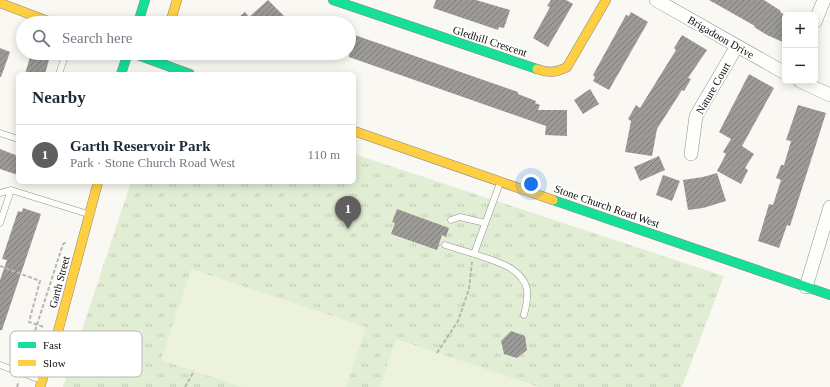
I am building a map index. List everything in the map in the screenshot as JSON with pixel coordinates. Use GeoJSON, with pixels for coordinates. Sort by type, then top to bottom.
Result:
{"type":"FeatureCollection","features":[{"type":"Feature","properties":{"kind":"main road"},"geometry":{"type":"LineString","coordinates":[[140,16],[145,0]]}},
{"type":"Feature","properties":{"kind":"main road"},"geometry":{"type":"LineString","coordinates":[[172,16],[177,0]]}},
{"type":"Feature","properties":{"kind":"main road","name":"Gledhill Crescent"},"geometry":{"type":"LineString","coordinates":[[333,0],[540,70],[556,73],[567,67],[606,0]]}},
{"type":"Feature","properties":{"kind":"main road"},"geometry":{"type":"LineString","coordinates":[[0,4],[33,16]]}},
{"type":"Feature","properties":{"kind":"main road"},"geometry":{"type":"LineString","coordinates":[[122,72],[126,60]]}},
{"type":"Feature","properties":{"kind":"main road"},"geometry":{"type":"LineString","coordinates":[[150,60],[184,72]]}},
{"type":"Feature","properties":{"kind":"main road"},"geometry":{"type":"LineString","coordinates":[[155,72],[158,60]]}},
{"type":"Feature","properties":{"kind":"main road","name":"Stone Church Road West"},"geometry":{"type":"LineString","coordinates":[[356,132],[830,295]]}},
{"type":"Feature","properties":{"kind":"main road","name":"Garth Street"},"geometry":{"type":"LineString","coordinates":[[58,331],[98,184]]}},
{"type":"Feature","properties":{"kind":"street","name":"Brigadoon Drive"},"geometry":{"type":"LineString","coordinates":[[656,0],[782,71]]}},
{"type":"Feature","properties":{"kind":"street"},"geometry":{"type":"LineString","coordinates":[[818,15],[824,0]]}},
{"type":"Feature","properties":{"kind":"street","name":"Nature Court"},"geometry":{"type":"LineString","coordinates":[[691,154],[696,116],[737,46]]}},
{"type":"Feature","properties":{"kind":"street"},"geometry":{"type":"LineString","coordinates":[[806,84],[830,95]]}},
{"type":"Feature","properties":{"kind":"street"},"geometry":{"type":"LineString","coordinates":[[806,287],[830,207]]}},
{"type":"Feature","properties":{"kind":"lane"},"geometry":{"type":"LineString","coordinates":[[60,72],[64,60]]}},
{"type":"Feature","properties":{"kind":"lane"},"geometry":{"type":"LineString","coordinates":[[0,133],[16,138]]}},
{"type":"Feature","properties":{"kind":"lane"},"geometry":{"type":"LineString","coordinates":[[473,257],[500,181]]}},
{"type":"Feature","properties":{"kind":"lane"},"geometry":{"type":"LineString","coordinates":[[0,223],[11,190]]}},
{"type":"Feature","properties":{"kind":"lane"},"geometry":{"type":"LineString","coordinates":[[0,193],[11,190],[90,214]]}},
{"type":"Feature","properties":{"kind":"lane"},"geometry":{"type":"LineString","coordinates":[[451,220],[460,217],[484,223]]}},
{"type":"Feature","properties":{"kind":"lane"},"geometry":{"type":"LineString","coordinates":[[445,245],[473,257],[510,269],[518,274],[524,281],[527,290],[524,315]]}},
{"type":"Feature","properties":{"kind":"lane"},"geometry":{"type":"LineString","coordinates":[[0,365],[10,369]]}},
{"type":"Feature","properties":{"kind":"lane"},"geometry":{"type":"LineString","coordinates":[[28,377],[41,384]]}},
{"type":"Feature","properties":{"kind":"path"},"geometry":{"type":"LineString","coordinates":[[34,331],[63,244],[84,234]]}},
{"type":"Feature","properties":{"kind":"path"},"geometry":{"type":"LineString","coordinates":[[437,353],[458,321],[469,289],[473,257]]}},
{"type":"Feature","properties":{"kind":"path"},"geometry":{"type":"LineString","coordinates":[[0,266],[40,281],[29,322],[49,331]]}},
{"type":"Feature","properties":{"kind":"path"},"geometry":{"type":"LineString","coordinates":[[185,387],[194,371]]}},
{"type":"Feature","properties":{"kind":"path"},"geometry":{"type":"LineString","coordinates":[[17,387],[20,377]]}},
{"type":"Feature","properties":{"kind":"green space"},"geometry":{"type":"Polygon","coordinates":[[[356,155],[724,276],[682,387],[63,387],[66,377],[142,377],[142,331],[82,331],[130,184],[356,184],[356,155]]]}},
{"type":"Feature","properties":{"kind":"green space"},"geometry":{"type":"Polygon","coordinates":[[[191,269],[366,327],[346,387],[242,387],[161,360],[191,269]]]}},
{"type":"Feature","properties":{"kind":"green space"},"geometry":{"type":"Polygon","coordinates":[[[396,339],[539,387],[380,387],[396,339]]]}},
{"type":"Feature","properties":{"kind":"building"},"geometry":{"type":"Polygon","coordinates":[[[268,0],[284,16],[250,16],[268,0]]]}},
{"type":"Feature","properties":{"kind":"building"},"geometry":{"type":"Polygon","coordinates":[[[436,0],[476,0],[510,10],[504,28],[499,27],[498,30],[433,8],[436,0]]]}},
{"type":"Feature","properties":{"kind":"building"},"geometry":{"type":"Polygon","coordinates":[[[551,0],[566,0],[573,4],[548,47],[533,38],[550,7],[547,6],[551,0]]]}},
{"type":"Feature","properties":{"kind":"building"},"geometry":{"type":"Polygon","coordinates":[[[709,0],[764,0],[782,13],[782,42],[767,35],[754,27],[755,26],[709,0]]]}},
{"type":"Feature","properties":{"kind":"building"},"geometry":{"type":"Polygon","coordinates":[[[245,12],[248,16],[240,16],[245,12]]]}},
{"type":"Feature","properties":{"kind":"building"},"geometry":{"type":"Polygon","coordinates":[[[631,12],[648,22],[609,90],[593,81],[595,77],[593,75],[626,15],[629,16],[631,12]]]}},
{"type":"Feature","properties":{"kind":"building"},"geometry":{"type":"Polygon","coordinates":[[[356,35],[518,92],[518,94],[536,101],[535,103],[540,105],[538,110],[567,110],[567,136],[545,135],[546,126],[356,59],[356,35]]]}},
{"type":"Feature","properties":{"kind":"building"},"geometry":{"type":"Polygon","coordinates":[[[682,35],[707,50],[688,78],[691,79],[684,91],[682,90],[657,129],[652,156],[625,152],[631,121],[628,119],[636,105],[640,108],[676,50],[674,48],[682,35]]]}},
{"type":"Feature","properties":{"kind":"building"},"geometry":{"type":"Polygon","coordinates":[[[0,48],[10,52],[1,77],[0,77],[0,48]]]}},
{"type":"Feature","properties":{"kind":"building"},"geometry":{"type":"Polygon","coordinates":[[[29,60],[49,60],[46,72],[26,72],[29,60]]]}},
{"type":"Feature","properties":{"kind":"building"},"geometry":{"type":"Polygon","coordinates":[[[749,74],[774,88],[742,146],[754,154],[745,168],[748,170],[741,184],[717,171],[726,154],[723,152],[731,139],[719,132],[749,74]]]}},
{"type":"Feature","properties":{"kind":"building"},"geometry":{"type":"Polygon","coordinates":[[[590,89],[599,104],[583,114],[574,100],[590,89]]]}},
{"type":"Feature","properties":{"kind":"building"},"geometry":{"type":"Polygon","coordinates":[[[798,105],[826,113],[790,226],[787,225],[779,248],[758,241],[769,204],[773,205],[781,180],[776,178],[781,165],[784,165],[791,141],[786,140],[798,105]]]}},
{"type":"Feature","properties":{"kind":"building"},"geometry":{"type":"Polygon","coordinates":[[[0,149],[16,155],[16,174],[0,169],[0,149]]]}},
{"type":"Feature","properties":{"kind":"building"},"geometry":{"type":"Polygon","coordinates":[[[659,156],[665,170],[640,181],[634,167],[659,156]]]}},
{"type":"Feature","properties":{"kind":"building"},"geometry":{"type":"Polygon","coordinates":[[[717,173],[726,201],[703,208],[688,210],[683,180],[717,173]]]}},
{"type":"Feature","properties":{"kind":"building"},"geometry":{"type":"Polygon","coordinates":[[[663,175],[680,181],[672,201],[656,195],[663,175]]]}},
{"type":"Feature","properties":{"kind":"building"},"geometry":{"type":"Polygon","coordinates":[[[23,208],[41,214],[2,330],[0,330],[0,280],[7,260],[2,259],[18,211],[22,212],[23,208]]]}},
{"type":"Feature","properties":{"kind":"building"},"geometry":{"type":"Polygon","coordinates":[[[397,209],[449,228],[446,237],[442,235],[437,250],[391,234],[395,223],[392,222],[397,209]]]}},
{"type":"Feature","properties":{"kind":"building"},"geometry":{"type":"Polygon","coordinates":[[[511,331],[525,336],[527,350],[517,358],[504,354],[501,341],[511,331]]]}},
{"type":"Feature","properties":{"kind":"traffic: fast"},"geometry":{"type":"LineString","coordinates":[[140,16],[145,0]]}},
{"type":"Feature","properties":{"kind":"traffic: fast"},"geometry":{"type":"LineString","coordinates":[[333,0],[537,69]]}},
{"type":"Feature","properties":{"kind":"traffic: fast"},"geometry":{"type":"LineString","coordinates":[[122,72],[126,60]]}},
{"type":"Feature","properties":{"kind":"traffic: fast"},"geometry":{"type":"LineString","coordinates":[[151,60],[184,72]]}},
{"type":"Feature","properties":{"kind":"traffic: fast"},"geometry":{"type":"LineString","coordinates":[[553,200],[830,295]]}},
{"type":"Feature","properties":{"kind":"traffic: slow"},"geometry":{"type":"LineString","coordinates":[[172,16],[177,0]]}},
{"type":"Feature","properties":{"kind":"traffic: slow"},"geometry":{"type":"LineString","coordinates":[[537,69],[552,72],[567,67],[606,0]]}},
{"type":"Feature","properties":{"kind":"traffic: slow"},"geometry":{"type":"LineString","coordinates":[[0,3],[34,16]]}},
{"type":"Feature","properties":{"kind":"traffic: slow"},"geometry":{"type":"LineString","coordinates":[[356,132],[553,200]]}},
{"type":"Feature","properties":{"kind":"traffic: slow"},"geometry":{"type":"LineString","coordinates":[[58,331],[97,184]]}},
{"type":"Feature","properties":{"kind":"traffic: slow"},"geometry":{"type":"LineString","coordinates":[[40,387],[43,377]]}},
{"type":"Feature","properties":{"kind":"place","name":"Garth Reservoir Park"},"geometry":{"type":"Point","coordinates":[348,229]}}]}
